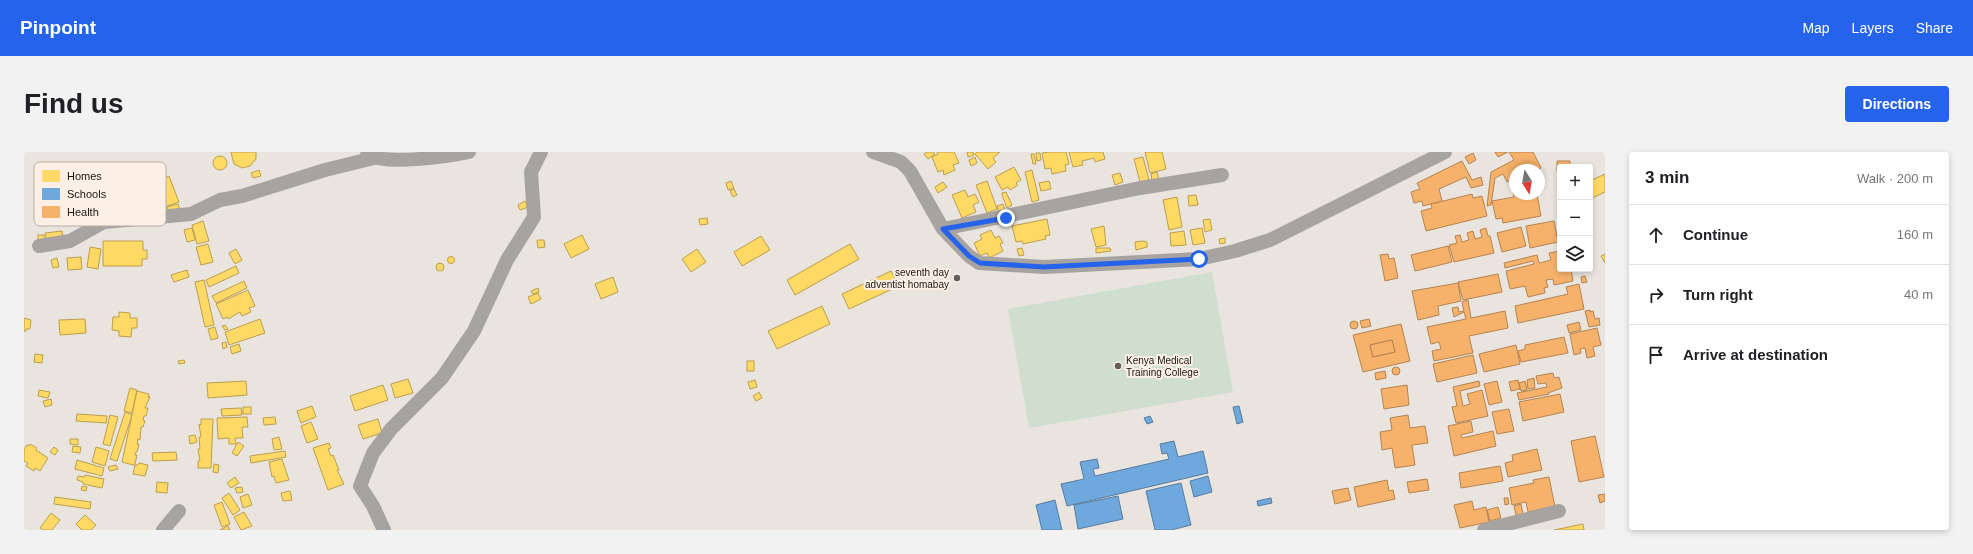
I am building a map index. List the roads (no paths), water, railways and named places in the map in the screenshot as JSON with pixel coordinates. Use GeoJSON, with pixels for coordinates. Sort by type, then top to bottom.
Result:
{"type":"FeatureCollection","features":[{"type":"Feature","properties":{"kind":"street"},"geometry":{"type":"LineString","coordinates":[[361,152],[374,158]]}},
{"type":"Feature","properties":{"kind":"street"},"geometry":{"type":"LineString","coordinates":[[166,216],[190,214],[220,200],[242,196],[325,170],[374,158],[396,160],[469,152]]}},
{"type":"Feature","properties":{"kind":"street"},"geometry":{"type":"LineString","coordinates":[[384,530],[373,506],[360,486],[373,453],[391,429],[442,378],[474,330],[507,260],[534,217],[531,172],[541,152]]}},
{"type":"Feature","properties":{"kind":"street"},"geometry":{"type":"LineString","coordinates":[[873,152],[901,162],[910,171],[943,229],[969,256],[980,263],[1044,267],[1199,259],[1235,251],[1270,240],[1445,152]]}},
{"type":"Feature","properties":{"kind":"street"},"geometry":{"type":"LineString","coordinates":[[943,229],[1140,188],[1222,175]]}},
{"type":"Feature","properties":{"kind":"street"},"geometry":{"type":"LineString","coordinates":[[39,246],[70,241],[97,226]]}},
{"type":"Feature","properties":{"kind":"street"},"geometry":{"type":"LineString","coordinates":[[162,530],[179,511]]}},
{"type":"Feature","properties":{"kind":"street"},"geometry":{"type":"LineString","coordinates":[[1484,530],[1498,529],[1559,511]]}},
{"type":"Feature","properties":{"kind":"place","name":"seventh day adventist homabay"},"geometry":{"type":"Point","coordinates":[957,278]}},
{"type":"Feature","properties":{"kind":"place","name":"Kenya Medical Training College"},"geometry":{"type":"Point","coordinates":[1118,366]}}]}
